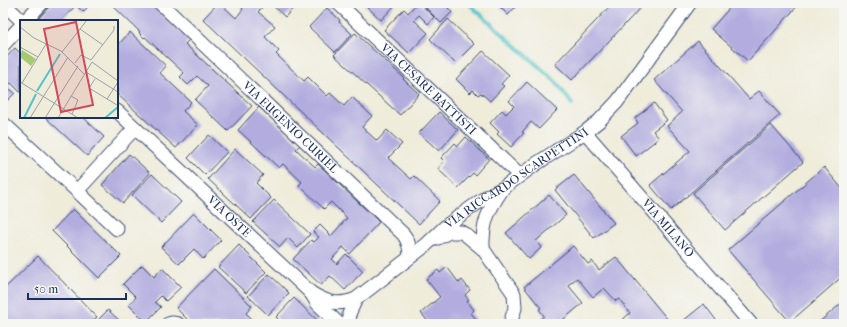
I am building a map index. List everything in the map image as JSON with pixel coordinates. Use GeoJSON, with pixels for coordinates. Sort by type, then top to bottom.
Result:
{"type":"FeatureCollection","features":[{"type":"Feature","properties":{"kind":"street"},"geometry":{"type":"LineString","coordinates":[[3,3],[21,20]]}},
{"type":"Feature","properties":{"kind":"street"},"geometry":{"type":"LineString","coordinates":[[26,20],[42,3]]}},
{"type":"Feature","properties":{"kind":"street","name":"VIA EUGENIO CURIEL"},"geometry":{"type":"LineString","coordinates":[[160,3],[407,238],[410,247],[410,257]]}},
{"type":"Feature","properties":{"kind":"street","name":"VIA CESARE BATTISTI"},"geometry":{"type":"LineString","coordinates":[[338,3],[519,176]]}},
{"type":"Feature","properties":{"kind":"street","name":"VIA RICCARDO SCARPETTINI"},"geometry":{"type":"LineString","coordinates":[[311,293],[334,303],[344,303],[356,299],[426,245],[447,225],[486,197],[504,188],[519,176],[585,132],[599,121],[617,102],[690,3]]}},
{"type":"Feature","properties":{"kind":"street"},"geometry":{"type":"LineString","coordinates":[[3,45],[20,27]]}},
{"type":"Feature","properties":{"kind":"street","name":"VIA OSTE"},"geometry":{"type":"LineString","coordinates":[[118,112],[311,293],[317,303],[333,322]]}},
{"type":"Feature","properties":{"kind":"street"},"geometry":{"type":"LineString","coordinates":[[3,123],[117,229]]}},
{"type":"Feature","properties":{"kind":"street"},"geometry":{"type":"LineString","coordinates":[[77,191],[134,128]]}},
{"type":"Feature","properties":{"kind":"street","name":"VIA MILANO"},"geometry":{"type":"LineString","coordinates":[[585,132],[751,324]]}},
{"type":"Feature","properties":{"kind":"street"},"geometry":{"type":"LineString","coordinates":[[483,249],[483,228],[488,212],[504,188]]}},
{"type":"Feature","properties":{"kind":"street"},"geometry":{"type":"LineString","coordinates":[[426,245],[449,232],[455,231],[466,235],[483,249],[514,294],[515,308],[510,324]]}},
{"type":"Feature","properties":{"kind":"street"},"geometry":{"type":"LineString","coordinates":[[350,324],[349,314],[356,299]]}},
{"type":"Feature","properties":{"kind":"building"},"geometry":{"type":"Polygon","coordinates":[[[53,3],[88,3],[90,5],[83,12],[76,5],[62,20],[38,19],[53,3]]]}},
{"type":"Feature","properties":{"kind":"building"},"geometry":{"type":"Polygon","coordinates":[[[110,3],[150,3],[189,40],[185,44],[252,106],[228,131],[195,100],[208,86],[197,76],[188,85],[180,77],[184,73],[145,37],[144,38],[139,33],[140,32],[110,3]]]}},
{"type":"Feature","properties":{"kind":"building"},"geometry":{"type":"Polygon","coordinates":[[[218,3],[220,3],[236,18],[243,9],[237,3],[266,3],[258,12],[275,26],[265,37],[279,51],[276,54],[304,81],[308,77],[327,96],[330,93],[344,106],[352,97],[372,116],[362,127],[377,141],[387,130],[402,144],[388,158],[411,179],[414,176],[440,201],[419,224],[203,19],[218,3]]]}},
{"type":"Feature","properties":{"kind":"building"},"geometry":{"type":"Polygon","coordinates":[[[270,3],[298,3],[285,17],[270,3]]]}},
{"type":"Feature","properties":{"kind":"building"},"geometry":{"type":"Polygon","coordinates":[[[363,3],[397,3],[381,20],[363,3]]]}},
{"type":"Feature","properties":{"kind":"building"},"geometry":{"type":"Polygon","coordinates":[[[417,3],[419,3],[434,17],[428,24],[419,15],[414,20],[428,33],[409,53],[384,30],[404,9],[408,13],[417,3]]]}},
{"type":"Feature","properties":{"kind":"building"},"geometry":{"type":"Polygon","coordinates":[[[421,3],[443,3],[452,12],[441,23],[421,3]]]}},
{"type":"Feature","properties":{"kind":"building"},"geometry":{"type":"Polygon","coordinates":[[[496,3],[519,3],[508,15],[496,3]]]}},
{"type":"Feature","properties":{"kind":"building"},"geometry":{"type":"Polygon","coordinates":[[[613,3],[645,3],[572,80],[555,64],[613,3]]]}},
{"type":"Feature","properties":{"kind":"building"},"geometry":{"type":"Polygon","coordinates":[[[734,3],[800,3],[748,61],[711,29],[734,3]]]}},
{"type":"Feature","properties":{"kind":"building"},"geometry":{"type":"Polygon","coordinates":[[[327,8],[352,34],[335,52],[309,27],[327,8]]]}},
{"type":"Feature","properties":{"kind":"building"},"geometry":{"type":"Polygon","coordinates":[[[448,19],[474,44],[455,63],[430,39],[448,19]]]}},
{"type":"Feature","properties":{"kind":"building"},"geometry":{"type":"Polygon","coordinates":[[[130,32],[166,66],[160,73],[191,102],[183,111],[198,125],[176,148],[118,95],[118,45],[130,32]]]}},
{"type":"Feature","properties":{"kind":"building"},"geometry":{"type":"Polygon","coordinates":[[[355,33],[404,78],[403,79],[419,94],[400,115],[334,55],[355,33]]]}},
{"type":"Feature","properties":{"kind":"building"},"geometry":{"type":"Polygon","coordinates":[[[698,41],[749,99],[759,91],[780,115],[671,210],[650,185],[690,151],[667,126],[682,112],[654,80],[698,41]]]}},
{"type":"Feature","properties":{"kind":"building"},"geometry":{"type":"Polygon","coordinates":[[[15,48],[20,53],[20,92],[11,83],[7,87],[15,93],[6,102],[3,99],[3,61],[15,48]]]}},
{"type":"Feature","properties":{"kind":"building"},"geometry":{"type":"Polygon","coordinates":[[[483,51],[509,75],[501,84],[504,86],[490,101],[481,93],[478,95],[473,90],[470,93],[456,79],[483,51]]]}},
{"type":"Feature","properties":{"kind":"building"},"geometry":{"type":"Polygon","coordinates":[[[527,82],[557,110],[539,129],[531,122],[522,132],[524,133],[511,147],[497,134],[499,132],[490,123],[502,110],[506,114],[514,106],[509,101],[527,82]]]}},
{"type":"Feature","properties":{"kind":"building"},"geometry":{"type":"Polygon","coordinates":[[[654,103],[667,120],[653,131],[659,138],[636,156],[621,136],[638,123],[635,118],[654,103]]]}},
{"type":"Feature","properties":{"kind":"building"},"geometry":{"type":"Polygon","coordinates":[[[259,107],[300,145],[296,149],[315,167],[318,164],[379,222],[350,254],[343,247],[332,259],[337,264],[346,254],[363,271],[345,290],[330,276],[321,285],[293,259],[311,240],[314,242],[319,237],[313,232],[320,225],[331,236],[347,218],[331,202],[324,209],[299,185],[302,182],[283,164],[279,168],[238,130],[259,107]]]}},
{"type":"Feature","properties":{"kind":"building"},"geometry":{"type":"Polygon","coordinates":[[[439,112],[458,130],[439,151],[419,133],[439,112]]]}},
{"type":"Feature","properties":{"kind":"building"},"geometry":{"type":"Polygon","coordinates":[[[46,118],[84,118],[104,137],[87,156],[46,118]]]}},
{"type":"Feature","properties":{"kind":"building"},"geometry":{"type":"Polygon","coordinates":[[[771,125],[803,162],[725,230],[693,193],[771,125]]]}},
{"type":"Feature","properties":{"kind":"building"},"geometry":{"type":"Polygon","coordinates":[[[209,135],[227,152],[205,175],[188,158],[209,135]]]}},
{"type":"Feature","properties":{"kind":"building"},"geometry":{"type":"Polygon","coordinates":[[[466,137],[489,159],[475,175],[473,173],[458,188],[438,169],[444,161],[441,158],[455,143],[458,146],[466,137]]]}},
{"type":"Feature","properties":{"kind":"building"},"geometry":{"type":"Polygon","coordinates":[[[235,149],[263,175],[256,183],[271,198],[251,219],[208,179],[235,149]]]}},
{"type":"Feature","properties":{"kind":"building"},"geometry":{"type":"Polygon","coordinates":[[[129,154],[150,173],[123,203],[102,185],[129,154]]]}},
{"type":"Feature","properties":{"kind":"building"},"geometry":{"type":"Polygon","coordinates":[[[824,167],[844,191],[844,275],[790,322],[728,250],[824,167]]]}},
{"type":"Feature","properties":{"kind":"building"},"geometry":{"type":"Polygon","coordinates":[[[152,174],[181,202],[161,223],[132,195],[152,174]]]}},
{"type":"Feature","properties":{"kind":"building"},"geometry":{"type":"Polygon","coordinates":[[[574,175],[614,223],[594,238],[555,190],[574,175]]]}},
{"type":"Feature","properties":{"kind":"building"},"geometry":{"type":"Polygon","coordinates":[[[549,195],[566,215],[536,241],[542,247],[529,259],[506,233],[549,195]]]}},
{"type":"Feature","properties":{"kind":"building"},"geometry":{"type":"Polygon","coordinates":[[[274,200],[310,234],[298,248],[288,238],[280,247],[253,222],[274,200]]]}},
{"type":"Feature","properties":{"kind":"building"},"geometry":{"type":"Polygon","coordinates":[[[73,209],[121,256],[99,278],[52,231],[73,209]]]}},
{"type":"Feature","properties":{"kind":"building"},"geometry":{"type":"Polygon","coordinates":[[[194,213],[221,240],[203,259],[194,249],[179,264],[161,247],[194,213]]]}},
{"type":"Feature","properties":{"kind":"building"},"geometry":{"type":"Polygon","coordinates":[[[239,245],[266,272],[246,293],[218,267],[239,245]]]}},
{"type":"Feature","properties":{"kind":"building"},"geometry":{"type":"Polygon","coordinates":[[[573,246],[588,264],[592,261],[599,270],[616,257],[668,320],[662,324],[618,324],[630,313],[619,299],[616,301],[604,288],[593,297],[577,278],[568,285],[583,303],[558,324],[535,324],[544,316],[539,309],[541,308],[524,287],[573,246]]]}},
{"type":"Feature","properties":{"kind":"building"},"geometry":{"type":"Polygon","coordinates":[[[38,256],[97,317],[89,324],[3,324],[3,290],[38,256]]]}},
{"type":"Feature","properties":{"kind":"building"},"geometry":{"type":"Polygon","coordinates":[[[142,265],[154,277],[162,268],[181,287],[166,301],[161,296],[155,302],[161,307],[146,322],[129,305],[136,297],[123,284],[142,265]]]}},
{"type":"Feature","properties":{"kind":"building"},"geometry":{"type":"Polygon","coordinates":[[[447,267],[459,283],[462,280],[470,290],[465,295],[469,300],[467,301],[474,310],[471,313],[476,319],[470,324],[450,324],[447,320],[442,324],[430,324],[421,313],[440,297],[426,279],[438,270],[440,273],[447,267]]]}},
{"type":"Feature","properties":{"kind":"building"},"geometry":{"type":"Polygon","coordinates":[[[214,269],[252,306],[246,313],[257,324],[192,324],[176,308],[214,269]]]}},
{"type":"Feature","properties":{"kind":"building"},"geometry":{"type":"Polygon","coordinates":[[[269,274],[289,293],[268,315],[248,296],[269,274]]]}},
{"type":"Feature","properties":{"kind":"building"},"geometry":{"type":"Polygon","coordinates":[[[294,298],[318,321],[315,324],[283,324],[276,317],[294,298]]]}},
{"type":"Feature","properties":{"kind":"building"},"geometry":{"type":"Polygon","coordinates":[[[844,301],[844,324],[817,324],[844,301]]]}},
{"type":"Feature","properties":{"kind":"building"},"geometry":{"type":"Polygon","coordinates":[[[704,304],[719,324],[685,324],[683,321],[704,304]]]}},
{"type":"Feature","properties":{"kind":"building"},"geometry":{"type":"Polygon","coordinates":[[[108,310],[123,324],[94,324],[108,310]]]}},
{"type":"Feature","properties":{"kind":"waterway"},"geometry":{"type":"LineString","coordinates":[[468,3],[556,82],[572,104]]}}]}
